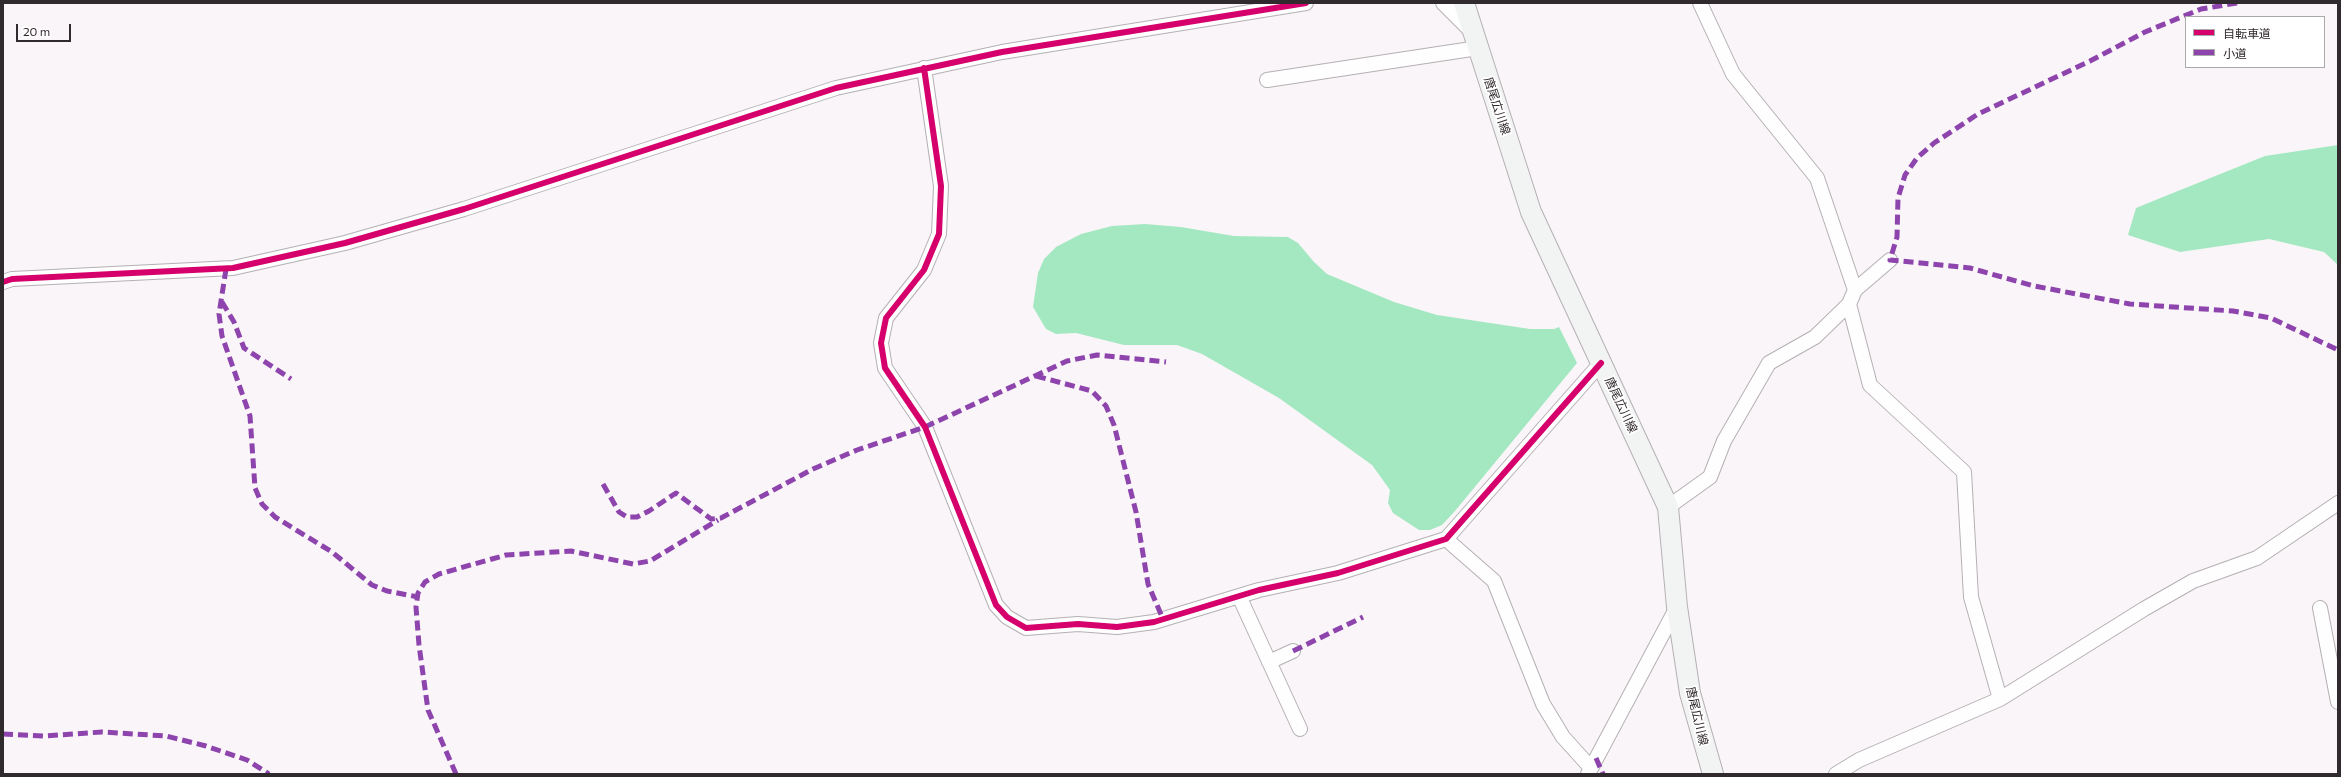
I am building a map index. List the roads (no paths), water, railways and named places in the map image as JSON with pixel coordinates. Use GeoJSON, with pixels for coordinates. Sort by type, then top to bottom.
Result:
{"type":"FeatureCollection","features":[{"type":"Feature","properties":{"kind":"main road","name":"唐尾広川線"},"geometry":{"type":"LineString","coordinates":[[1464,3],[1531,212],[1572,304],[1668,507],[1676,607],[1690,693],[1713,774]]}},
{"type":"Feature","properties":{"kind":"street"},"geometry":{"type":"LineString","coordinates":[[3,282],[12,279],[233,268],[345,243],[472,206],[836,88],[1002,52],[1306,3]]}},
{"type":"Feature","properties":{"kind":"street"},"geometry":{"type":"LineString","coordinates":[[1267,80],[1475,40],[1443,3]]}},
{"type":"Feature","properties":{"kind":"street"},"geometry":{"type":"LineString","coordinates":[[1700,3],[1733,74],[1817,178],[1855,290]]}},
{"type":"Feature","properties":{"kind":"street"},"geometry":{"type":"LineString","coordinates":[[924,68],[941,186],[939,234],[924,270],[886,318],[881,344],[886,368],[925,427],[996,605],[1007,617],[1026,628],[1078,624],[1117,627],[1154,622],[1240,596],[1338,573],[1446,539],[1601,363]]}},
{"type":"Feature","properties":{"kind":"street"},"geometry":{"type":"LineString","coordinates":[[1668,507],[1710,477],[1724,441],[1769,363],[1815,337],[1849,304],[1855,290],[1890,260]]}},
{"type":"Feature","properties":{"kind":"street"},"geometry":{"type":"LineString","coordinates":[[1849,304],[1870,385],[1964,472],[1971,597],[2000,699]]}},
{"type":"Feature","properties":{"kind":"street"},"geometry":{"type":"LineString","coordinates":[[1836,774],[1859,760],[2000,699],[2144,609],[2193,581],[2257,558],[2338,503]]}},
{"type":"Feature","properties":{"kind":"street"},"geometry":{"type":"LineString","coordinates":[[1446,539],[1494,581],[1543,704],[1563,738],[1589,771],[1676,607]]}},
{"type":"Feature","properties":{"kind":"street"},"geometry":{"type":"LineString","coordinates":[[1240,596],[1300,729]]}},
{"type":"Feature","properties":{"kind":"street"},"geometry":{"type":"LineString","coordinates":[[2320,608],[2338,702]]}},
{"type":"Feature","properties":{"kind":"street"},"geometry":{"type":"LineString","coordinates":[[1269,662],[1293,651]]}}]}
